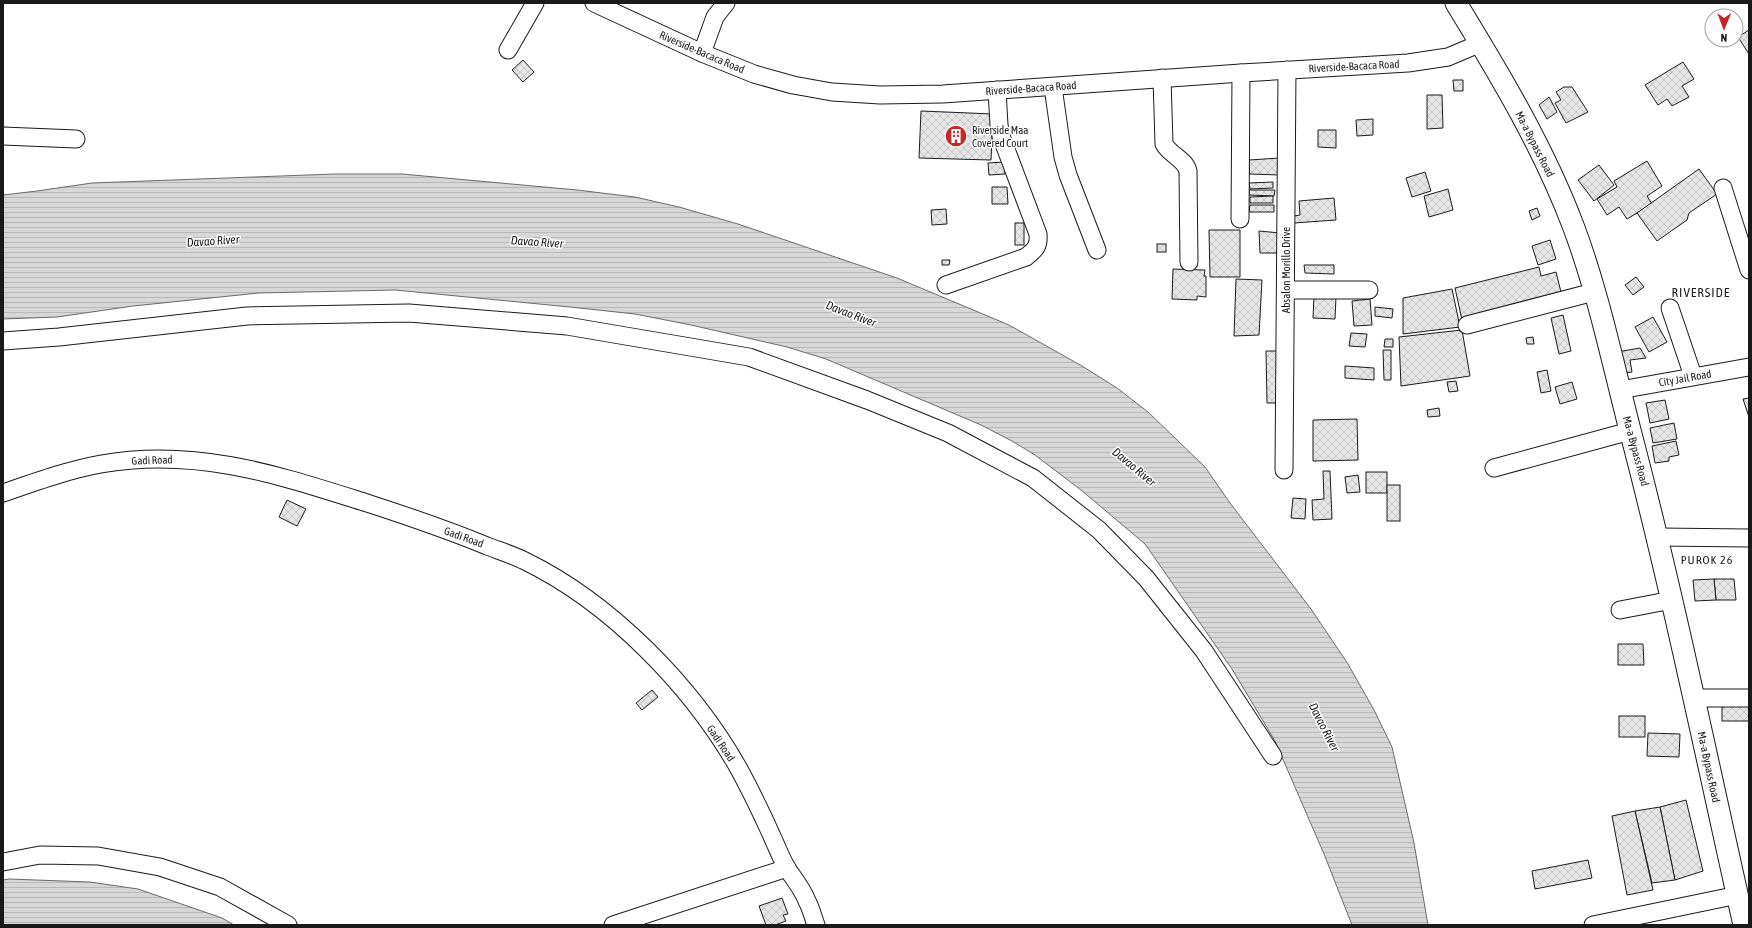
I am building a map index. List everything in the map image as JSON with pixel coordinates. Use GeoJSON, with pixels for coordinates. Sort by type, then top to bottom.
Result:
{"type":"FeatureCollection","features":[{"type":"Feature","properties":{"kind":"main road","name":"Ma-a Bypass Road"},"geometry":{"type":"LineString","coordinates":[[1456,3],[1481,43],[1542,152],[1574,229],[1594,292],[1658,537],[1744,925]]}},
{"type":"Feature","properties":{"kind":"street"},"geometry":{"type":"LineString","coordinates":[[508,50],[536,3]]}},
{"type":"Feature","properties":{"kind":"street","name":"Riverside-Bacaca Road"},"geometry":{"type":"LineString","coordinates":[[594,3],[702,53],[754,74],[793,85],[832,92],[880,95],[943,94],[1429,60],[1453,55],[1481,43]]}},
{"type":"Feature","properties":{"kind":"street"},"geometry":{"type":"LineString","coordinates":[[702,53],[715,17],[726,3]]}},
{"type":"Feature","properties":{"kind":"street","name":"Absalon Morillo Drive"},"geometry":{"type":"LineString","coordinates":[[1284,470],[1287,290],[1287,70]]}},
{"type":"Feature","properties":{"kind":"street"},"geometry":{"type":"LineString","coordinates":[[1240,219],[1241,73]]}},
{"type":"Feature","properties":{"kind":"street"},"geometry":{"type":"LineString","coordinates":[[1162,78],[1164,144],[1185,165],[1188,171],[1189,262]]}},
{"type":"Feature","properties":{"kind":"street"},"geometry":{"type":"LineString","coordinates":[[1053,86],[1063,157],[1068,175],[1097,250]]}},
{"type":"Feature","properties":{"kind":"street"},"geometry":{"type":"LineString","coordinates":[[946,285],[1026,257],[1037,248],[1039,242],[1038,234],[1002,136],[999,125],[997,90]]}},
{"type":"Feature","properties":{"kind":"street"},"geometry":{"type":"LineString","coordinates":[[3,136],[76,139]]}},
{"type":"Feature","properties":{"kind":"street"},"geometry":{"type":"LineString","coordinates":[[1723,188],[1749,270]]}},
{"type":"Feature","properties":{"kind":"street"},"geometry":{"type":"LineString","coordinates":[[1287,290],[1369,290]]}},
{"type":"Feature","properties":{"kind":"street"},"geometry":{"type":"LineString","coordinates":[[1467,325],[1594,292]]}},
{"type":"Feature","properties":{"kind":"street"},"geometry":{"type":"LineString","coordinates":[[1670,308],[1693,376]]}},
{"type":"Feature","properties":{"kind":"street"},"geometry":{"type":"LineString","coordinates":[[3,341],[59,337],[246,316],[409,313],[567,326],[749,357],[868,400],[948,433],[1033,478],[1099,530],[1146,578],[1204,651],[1273,756]]}},
{"type":"Feature","properties":{"kind":"street","name":"City Jail Road"},"geometry":{"type":"LineString","coordinates":[[1620,390],[1749,367]]}},
{"type":"Feature","properties":{"kind":"street"},"geometry":{"type":"LineString","coordinates":[[1494,468],[1630,431]]}},
{"type":"Feature","properties":{"kind":"street","name":"Gadi Road"},"geometry":{"type":"LineString","coordinates":[[3,492],[64,473],[101,464],[152,459],[194,460],[248,468],[284,477],[391,511],[470,539],[525,561],[572,588],[616,622],[656,660],[690,699],[738,767],[787,868],[808,901],[816,925]]}},
{"type":"Feature","properties":{"kind":"street"},"geometry":{"type":"LineString","coordinates":[[1658,537],[1749,538]]}},
{"type":"Feature","properties":{"kind":"street"},"geometry":{"type":"LineString","coordinates":[[1620,610],[1672,600]]}},
{"type":"Feature","properties":{"kind":"street"},"geometry":{"type":"LineString","coordinates":[[1694,698],[1749,698]]}},
{"type":"Feature","properties":{"kind":"street"},"geometry":{"type":"LineString","coordinates":[[3,862],[40,855],[98,856],[160,867],[220,887],[288,925]]}},
{"type":"Feature","properties":{"kind":"street"},"geometry":{"type":"LineString","coordinates":[[613,925],[787,868]]}},
{"type":"Feature","properties":{"kind":"street"},"geometry":{"type":"LineString","coordinates":[[1593,925],[1738,895]]}},
{"type":"Feature","properties":{"kind":"water","name":"Davao River"},"geometry":{"type":"Polygon","coordinates":[[[335,174],[402,174],[577,190],[635,197],[679,207],[738,224],[897,278],[1009,325],[1082,366],[1117,388],[1148,412],[1205,467],[1230,503],[1311,609],[1348,664],[1374,710],[1392,747],[1414,843],[1428,925],[1352,925],[1324,854],[1275,741],[1232,669],[1145,544],[1081,490],[1035,455],[1012,441],[981,425],[826,359],[787,347],[635,314],[395,290],[259,293],[133,306],[57,317],[3,319],[3,195],[92,183],[335,174]]]}},
{"type":"Feature","properties":{"kind":"water"},"geometry":{"type":"Polygon","coordinates":[[[3,880],[90,882],[138,889],[222,918],[234,925],[3,925],[3,880]]]}},
{"type":"Feature","properties":{"kind":"building"},"geometry":{"type":"Polygon","coordinates":[[[1749,30],[1749,54],[1744,46],[1744,33],[1749,30]]]}},
{"type":"Feature","properties":{"kind":"building"},"geometry":{"type":"Polygon","coordinates":[[[523,60],[534,72],[523,82],[512,70],[523,60]]]}},
{"type":"Feature","properties":{"kind":"building"},"geometry":{"type":"Polygon","coordinates":[[[1683,62],[1694,79],[1682,86],[1689,97],[1672,106],[1667,99],[1658,105],[1645,85],[1683,62]]]}},
{"type":"Feature","properties":{"kind":"building"},"geometry":{"type":"Polygon","coordinates":[[[1453,80],[1463,80],[1463,91],[1454,91],[1453,80]]]}},
{"type":"Feature","properties":{"kind":"building"},"geometry":{"type":"Polygon","coordinates":[[[1564,87],[1572,87],[1588,112],[1566,123],[1555,103],[1561,100],[1556,92],[1564,87]]]}},
{"type":"Feature","properties":{"kind":"building"},"geometry":{"type":"Polygon","coordinates":[[[1427,95],[1442,95],[1443,128],[1427,129],[1427,95]]]}},
{"type":"Feature","properties":{"kind":"building"},"geometry":{"type":"Polygon","coordinates":[[[1549,97],[1557,112],[1547,119],[1539,105],[1549,97]]]}},
{"type":"Feature","properties":{"kind":"building","name":"Riverside Maa Covered Court"},"geometry":{"type":"Polygon","coordinates":[[[921,111],[993,114],[991,160],[919,158],[921,111]]]}},
{"type":"Feature","properties":{"kind":"building"},"geometry":{"type":"Polygon","coordinates":[[[1373,119],[1373,135],[1357,136],[1356,120],[1373,119]]]}},
{"type":"Feature","properties":{"kind":"building"},"geometry":{"type":"Polygon","coordinates":[[[1318,130],[1336,130],[1336,148],[1318,147],[1318,130]]]}},
{"type":"Feature","properties":{"kind":"building"},"geometry":{"type":"Polygon","coordinates":[[[1280,158],[1280,175],[1249,174],[1249,160],[1280,158]]]}},
{"type":"Feature","properties":{"kind":"building"},"geometry":{"type":"Polygon","coordinates":[[[1647,161],[1662,186],[1647,196],[1652,204],[1627,219],[1619,207],[1607,215],[1597,199],[1617,187],[1614,181],[1647,161]]]}},
{"type":"Feature","properties":{"kind":"building"},"geometry":{"type":"Polygon","coordinates":[[[1005,162],[1005,174],[989,175],[988,163],[1005,162]]]}},
{"type":"Feature","properties":{"kind":"building"},"geometry":{"type":"Polygon","coordinates":[[[1599,165],[1614,185],[1594,201],[1578,180],[1599,165]]]}},
{"type":"Feature","properties":{"kind":"building"},"geometry":{"type":"Polygon","coordinates":[[[1699,169],[1717,194],[1689,213],[1687,220],[1657,241],[1637,213],[1699,169]]]}},
{"type":"Feature","properties":{"kind":"building"},"geometry":{"type":"Polygon","coordinates":[[[1425,172],[1431,191],[1412,197],[1406,178],[1425,172]]]}},
{"type":"Feature","properties":{"kind":"building"},"geometry":{"type":"Polygon","coordinates":[[[1273,182],[1273,188],[1250,189],[1249,183],[1273,182]]]}},
{"type":"Feature","properties":{"kind":"building"},"geometry":{"type":"Polygon","coordinates":[[[992,187],[1007,187],[1008,204],[992,204],[992,187]]]}},
{"type":"Feature","properties":{"kind":"building"},"geometry":{"type":"Polygon","coordinates":[[[1448,189],[1453,210],[1429,217],[1424,196],[1448,189]]]}},
{"type":"Feature","properties":{"kind":"building"},"geometry":{"type":"Polygon","coordinates":[[[1249,190],[1275,190],[1274,196],[1249,195],[1249,190]]]}},
{"type":"Feature","properties":{"kind":"building"},"geometry":{"type":"Polygon","coordinates":[[[1273,196],[1273,203],[1250,203],[1250,197],[1273,196]]]}},
{"type":"Feature","properties":{"kind":"building"},"geometry":{"type":"Polygon","coordinates":[[[1334,198],[1336,220],[1294,223],[1294,216],[1300,215],[1299,201],[1334,198]]]}},
{"type":"Feature","properties":{"kind":"building"},"geometry":{"type":"Polygon","coordinates":[[[1250,205],[1274,205],[1274,212],[1249,212],[1250,205]]]}},
{"type":"Feature","properties":{"kind":"building"},"geometry":{"type":"Polygon","coordinates":[[[1537,208],[1540,216],[1532,220],[1529,211],[1537,208]]]}},
{"type":"Feature","properties":{"kind":"building"},"geometry":{"type":"Polygon","coordinates":[[[946,209],[947,224],[932,225],[931,210],[946,209]]]}},
{"type":"Feature","properties":{"kind":"building"},"geometry":{"type":"Polygon","coordinates":[[[1015,223],[1024,223],[1024,245],[1015,245],[1015,223]]]}},
{"type":"Feature","properties":{"kind":"building"},"geometry":{"type":"Polygon","coordinates":[[[1209,230],[1240,230],[1240,277],[1210,277],[1209,230]]]}},
{"type":"Feature","properties":{"kind":"building"},"geometry":{"type":"Polygon","coordinates":[[[1259,231],[1280,233],[1279,253],[1260,253],[1259,231]]]}},
{"type":"Feature","properties":{"kind":"building"},"geometry":{"type":"Polygon","coordinates":[[[1550,240],[1556,259],[1538,265],[1532,246],[1550,240]]]}},
{"type":"Feature","properties":{"kind":"building"},"geometry":{"type":"Polygon","coordinates":[[[1157,244],[1166,244],[1166,252],[1157,252],[1157,244]]]}},
{"type":"Feature","properties":{"kind":"building"},"geometry":{"type":"Polygon","coordinates":[[[942,260],[950,260],[949,265],[942,265],[942,260]]]}},
{"type":"Feature","properties":{"kind":"building"},"geometry":{"type":"Polygon","coordinates":[[[1304,265],[1334,265],[1334,274],[1305,273],[1304,265]]]}},
{"type":"Feature","properties":{"kind":"building"},"geometry":{"type":"Polygon","coordinates":[[[1539,267],[1541,276],[1556,272],[1562,296],[1462,320],[1455,288],[1539,267]]]}},
{"type":"Feature","properties":{"kind":"building"},"geometry":{"type":"Polygon","coordinates":[[[1173,269],[1205,270],[1204,276],[1206,276],[1206,297],[1197,296],[1197,300],[1172,299],[1173,269]]]}},
{"type":"Feature","properties":{"kind":"building"},"geometry":{"type":"Polygon","coordinates":[[[1636,277],[1644,287],[1633,295],[1625,285],[1636,277]]]}},
{"type":"Feature","properties":{"kind":"building"},"geometry":{"type":"Polygon","coordinates":[[[1236,279],[1262,280],[1259,335],[1234,336],[1236,279]]]}},
{"type":"Feature","properties":{"kind":"building"},"geometry":{"type":"Polygon","coordinates":[[[1452,289],[1460,327],[1403,334],[1403,298],[1452,289]]]}},
{"type":"Feature","properties":{"kind":"building"},"geometry":{"type":"Polygon","coordinates":[[[1314,296],[1336,297],[1335,319],[1313,318],[1314,296]]]}},
{"type":"Feature","properties":{"kind":"building"},"geometry":{"type":"Polygon","coordinates":[[[1370,299],[1372,325],[1354,326],[1352,301],[1370,299]]]}},
{"type":"Feature","properties":{"kind":"building"},"geometry":{"type":"Polygon","coordinates":[[[1375,307],[1393,309],[1392,318],[1375,316],[1375,307]]]}},
{"type":"Feature","properties":{"kind":"building"},"geometry":{"type":"Polygon","coordinates":[[[1563,315],[1571,351],[1559,354],[1551,318],[1563,315]]]}},
{"type":"Feature","properties":{"kind":"building"},"geometry":{"type":"Polygon","coordinates":[[[1653,317],[1667,342],[1649,352],[1635,327],[1653,317]]]}},
{"type":"Feature","properties":{"kind":"building"},"geometry":{"type":"Polygon","coordinates":[[[1462,330],[1470,376],[1401,386],[1399,337],[1462,330]]]}},
{"type":"Feature","properties":{"kind":"building"},"geometry":{"type":"Polygon","coordinates":[[[1351,333],[1367,334],[1365,347],[1349,346],[1351,333]]]}},
{"type":"Feature","properties":{"kind":"building"},"geometry":{"type":"Polygon","coordinates":[[[1533,337],[1534,344],[1527,344],[1526,338],[1533,337]]]}},
{"type":"Feature","properties":{"kind":"building"},"geometry":{"type":"Polygon","coordinates":[[[1385,339],[1393,339],[1393,347],[1384,347],[1385,339]]]}},
{"type":"Feature","properties":{"kind":"building"},"geometry":{"type":"Polygon","coordinates":[[[1640,348],[1646,358],[1630,360],[1632,372],[1620,374],[1617,352],[1640,348]]]}},
{"type":"Feature","properties":{"kind":"building"},"geometry":{"type":"Polygon","coordinates":[[[1383,350],[1391,350],[1391,380],[1384,380],[1383,350]]]}},
{"type":"Feature","properties":{"kind":"building"},"geometry":{"type":"Polygon","coordinates":[[[1266,351],[1278,351],[1279,403],[1267,403],[1266,351]]]}},
{"type":"Feature","properties":{"kind":"building"},"geometry":{"type":"Polygon","coordinates":[[[1345,366],[1374,368],[1374,380],[1345,378],[1345,366]]]}},
{"type":"Feature","properties":{"kind":"building"},"geometry":{"type":"Polygon","coordinates":[[[1547,370],[1551,391],[1541,393],[1537,372],[1547,370]]]}},
{"type":"Feature","properties":{"kind":"building"},"geometry":{"type":"Polygon","coordinates":[[[1456,381],[1458,391],[1449,392],[1447,382],[1456,381]]]}},
{"type":"Feature","properties":{"kind":"building"},"geometry":{"type":"Polygon","coordinates":[[[1572,382],[1577,399],[1560,404],[1555,387],[1572,382]]]}},
{"type":"Feature","properties":{"kind":"building"},"geometry":{"type":"Polygon","coordinates":[[[1749,398],[1749,417],[1743,399],[1749,398]]]}},
{"type":"Feature","properties":{"kind":"building"},"geometry":{"type":"Polygon","coordinates":[[[1665,400],[1669,419],[1650,423],[1646,403],[1665,400]]]}},
{"type":"Feature","properties":{"kind":"building"},"geometry":{"type":"Polygon","coordinates":[[[1439,408],[1440,416],[1428,417],[1427,410],[1439,408]]]}},
{"type":"Feature","properties":{"kind":"building"},"geometry":{"type":"Polygon","coordinates":[[[1357,419],[1358,460],[1313,461],[1313,420],[1357,419]]]}},
{"type":"Feature","properties":{"kind":"building"},"geometry":{"type":"Polygon","coordinates":[[[1674,423],[1677,439],[1653,443],[1650,428],[1674,423]]]}},
{"type":"Feature","properties":{"kind":"building"},"geometry":{"type":"Polygon","coordinates":[[[1676,441],[1679,455],[1669,457],[1669,461],[1655,463],[1652,446],[1676,441]]]}},
{"type":"Feature","properties":{"kind":"building"},"geometry":{"type":"Polygon","coordinates":[[[1323,471],[1330,471],[1332,519],[1313,520],[1312,500],[1324,499],[1323,471]]]}},
{"type":"Feature","properties":{"kind":"building"},"geometry":{"type":"Polygon","coordinates":[[[1366,472],[1387,472],[1387,493],[1366,493],[1366,472]]]}},
{"type":"Feature","properties":{"kind":"building"},"geometry":{"type":"Polygon","coordinates":[[[1358,475],[1360,492],[1347,493],[1345,477],[1358,475]]]}},
{"type":"Feature","properties":{"kind":"building"},"geometry":{"type":"Polygon","coordinates":[[[1387,485],[1400,485],[1400,521],[1387,521],[1387,485]]]}},
{"type":"Feature","properties":{"kind":"building"},"geometry":{"type":"Polygon","coordinates":[[[1293,498],[1306,499],[1305,519],[1291,518],[1293,498]]]}},
{"type":"Feature","properties":{"kind":"building"},"geometry":{"type":"Polygon","coordinates":[[[287,500],[306,509],[297,526],[279,517],[287,500]]]}},
{"type":"Feature","properties":{"kind":"building"},"geometry":{"type":"Polygon","coordinates":[[[1714,579],[1734,579],[1736,600],[1716,600],[1714,579]]]}},
{"type":"Feature","properties":{"kind":"building"},"geometry":{"type":"Polygon","coordinates":[[[1714,579],[1716,600],[1695,601],[1693,580],[1714,579]]]}},
{"type":"Feature","properties":{"kind":"building"},"geometry":{"type":"Polygon","coordinates":[[[1618,644],[1643,644],[1644,665],[1618,665],[1618,644]]]}},
{"type":"Feature","properties":{"kind":"building"},"geometry":{"type":"Polygon","coordinates":[[[652,690],[658,697],[642,710],[636,703],[652,690]]]}},
{"type":"Feature","properties":{"kind":"building"},"geometry":{"type":"Polygon","coordinates":[[[1722,705],[1749,705],[1749,721],[1722,721],[1722,705]]]}},
{"type":"Feature","properties":{"kind":"building"},"geometry":{"type":"Polygon","coordinates":[[[1619,716],[1645,716],[1645,737],[1619,737],[1619,716]]]}},
{"type":"Feature","properties":{"kind":"building"},"geometry":{"type":"Polygon","coordinates":[[[1648,733],[1680,734],[1679,757],[1647,756],[1648,733]]]}},
{"type":"Feature","properties":{"kind":"building"},"geometry":{"type":"Polygon","coordinates":[[[1686,800],[1703,871],[1675,880],[1660,807],[1686,800]]]}},
{"type":"Feature","properties":{"kind":"building"},"geometry":{"type":"Polygon","coordinates":[[[1660,807],[1675,880],[1652,883],[1635,811],[1660,807]]]}},
{"type":"Feature","properties":{"kind":"building"},"geometry":{"type":"Polygon","coordinates":[[[1635,811],[1653,890],[1627,895],[1612,816],[1635,811]]]}},
{"type":"Feature","properties":{"kind":"building"},"geometry":{"type":"Polygon","coordinates":[[[1588,860],[1592,878],[1535,889],[1532,871],[1588,860]]]}},
{"type":"Feature","properties":{"kind":"building"},"geometry":{"type":"Polygon","coordinates":[[[782,898],[788,914],[783,915],[786,921],[775,925],[766,925],[759,906],[782,898]]]}},
{"type":"Feature","properties":{"kind":"place","name":"Riverside Maa Covered Court"},"geometry":{"type":"Point","coordinates":[956,136]}},
{"type":"Feature","properties":{"kind":"district","name":"RIVERSIDE"},"geometry":{"type":"Point","coordinates":[1701,292]}},
{"type":"Feature","properties":{"kind":"district","name":"PUROK 26"},"geometry":{"type":"Point","coordinates":[1707,560]}}]}
